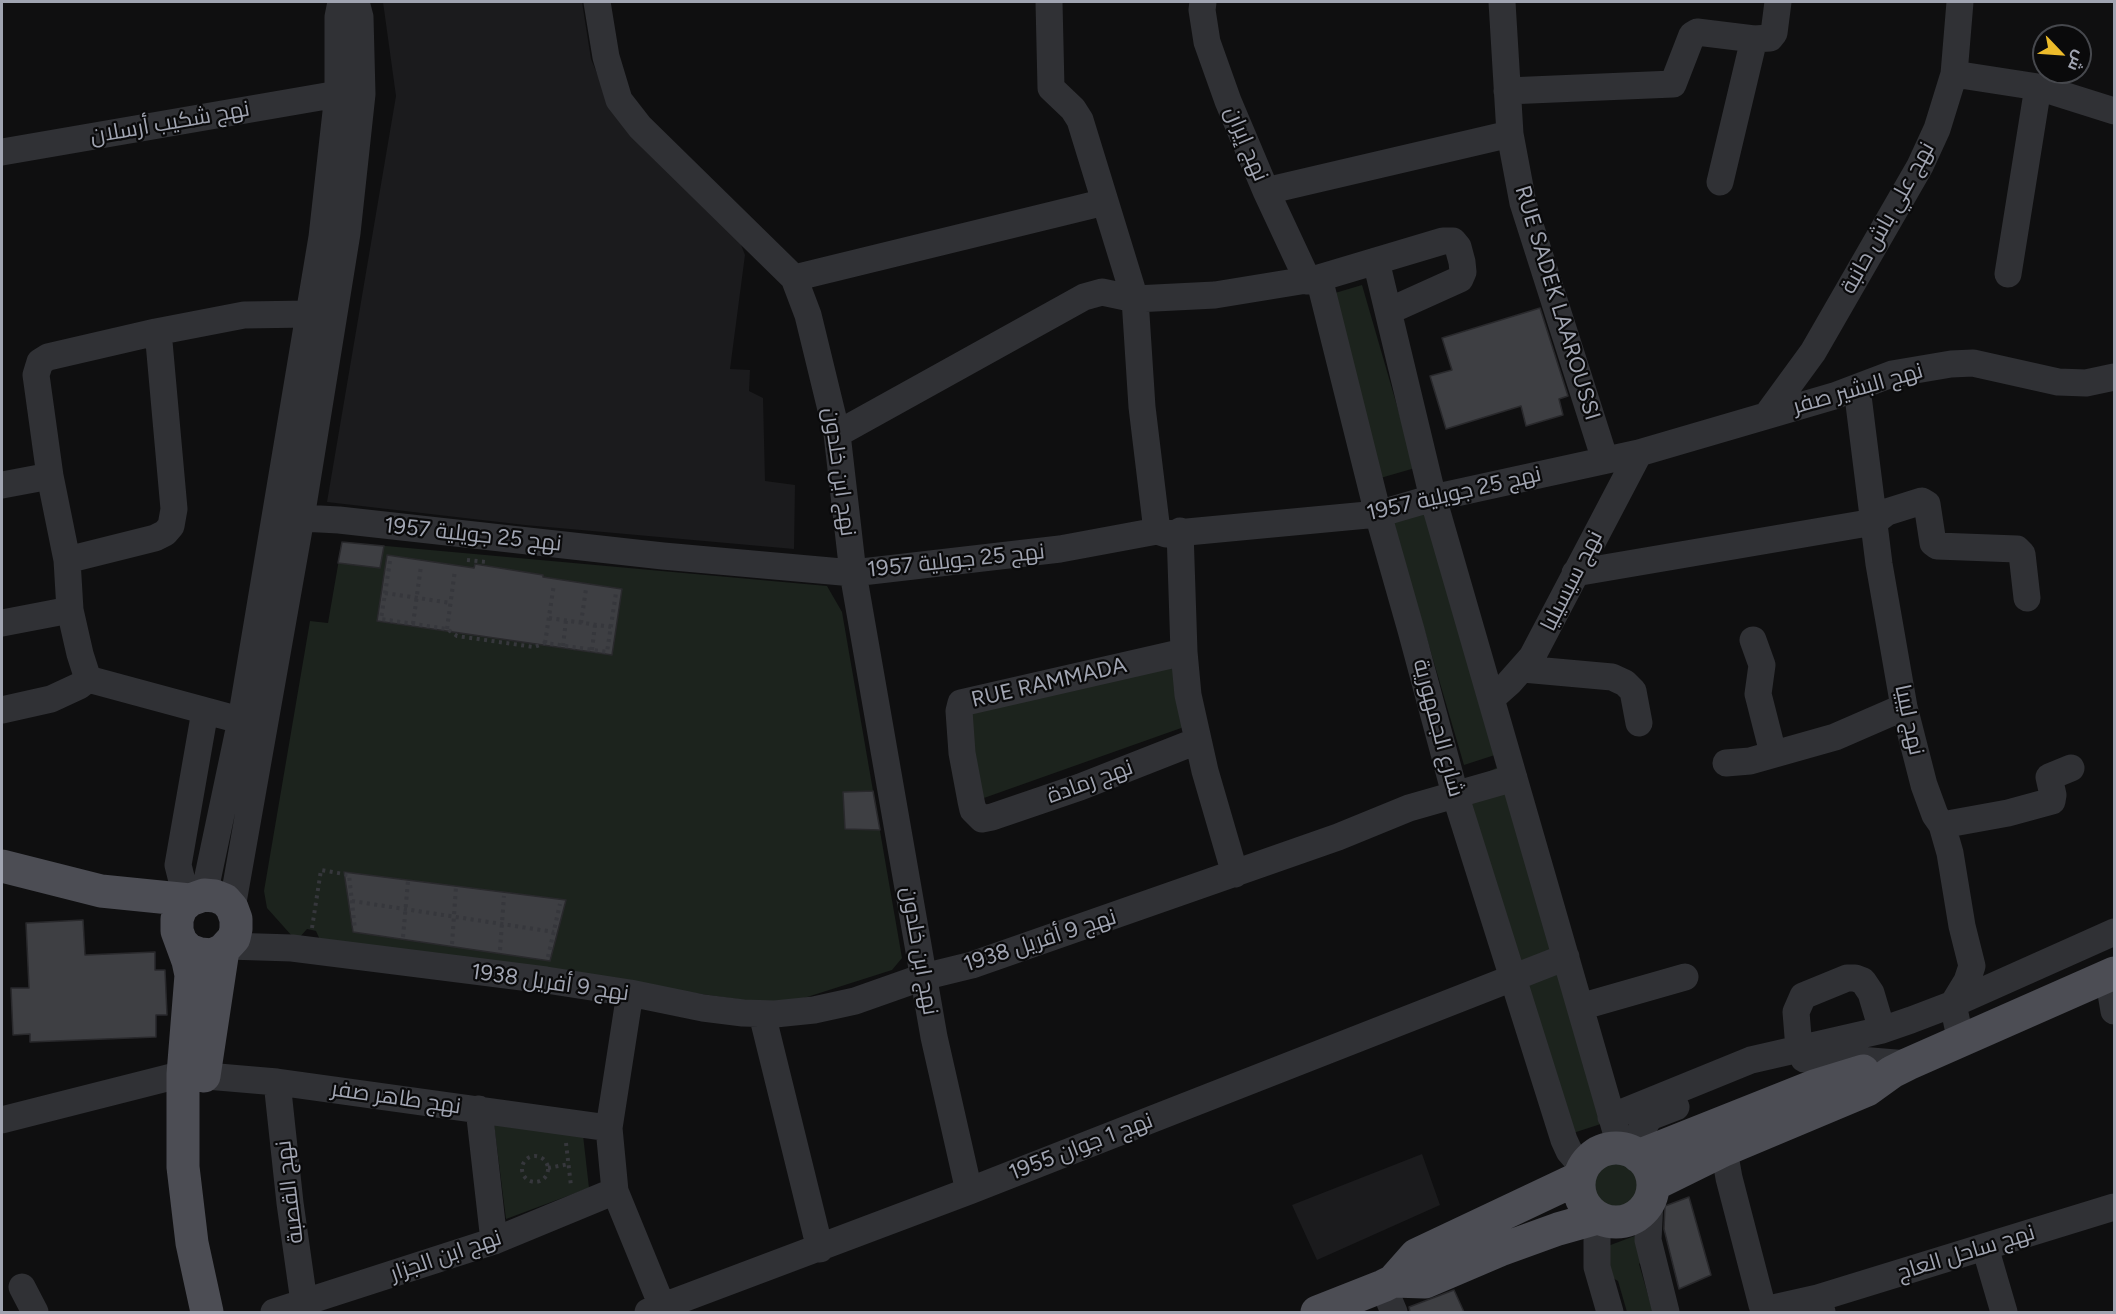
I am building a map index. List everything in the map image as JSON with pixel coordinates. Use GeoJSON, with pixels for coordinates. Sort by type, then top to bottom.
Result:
{"type":"FeatureCollection","features":[{"type":"Feature","properties":{"kind":"main road"},"geometry":{"type":"LineString","coordinates":[[2,866],[215,917]]}},
{"type":"Feature","properties":{"kind":"main road"},"geometry":{"type":"LineString","coordinates":[[100,891],[179,936],[189,950],[201,954],[212,955],[215,917]]}},
{"type":"Feature","properties":{"kind":"main road"},"geometry":{"type":"LineString","coordinates":[[215,917],[181,908],[177,919],[179,936],[188,962],[194,1075],[211,1226],[228,1312]]}},
{"type":"Feature","properties":{"kind":"main road"},"geometry":{"type":"LineString","coordinates":[[207,1312],[192,1243],[183,1167],[215,917]]}},
{"type":"Feature","properties":{"kind":"main road"},"geometry":{"type":"LineString","coordinates":[[1652,1192],[1724,1150],[1867,1090],[1900,1068],[2111,974]]}},
{"type":"Feature","properties":{"kind":"main road"},"geometry":{"type":"LineString","coordinates":[[1631,1152],[1860,1071],[1900,1068]]}},
{"type":"Feature","properties":{"kind":"main road"},"geometry":{"type":"LineString","coordinates":[[1610,1148],[1631,1152],[1646,1164],[1651,1174],[1652,1192],[1643,1210],[1633,1218],[1622,1222],[1609,1222],[1597,1218],[1588,1211],[1582,1201],[1578,1189],[1581,1172],[1590,1158],[1599,1152],[1610,1148]]}},
{"type":"Feature","properties":{"kind":"main road"},"geometry":{"type":"LineString","coordinates":[[1390,1293],[1416,1255],[1581,1172]]}},
{"type":"Feature","properties":{"kind":"main road"},"geometry":{"type":"LineString","coordinates":[[1317,1312],[1425,1282],[1558,1229],[1597,1218]]}},
{"type":"Feature","properties":{"kind":"street"},"geometry":{"type":"LineString","coordinates":[[253,724],[309,314],[322,237],[338,94],[340,2]]}},
{"type":"Feature","properties":{"kind":"street"},"geometry":{"type":"LineString","coordinates":[[215,917],[253,724],[301,518],[347,233],[361,106],[360,17],[356,2]]}},
{"type":"Feature","properties":{"kind":"street","name":"نهج ابن خلدون"},"geometry":{"type":"LineString","coordinates":[[597,2],[606,57],[619,100],[627,112],[794,278],[808,315],[837,434],[853,573],[923,977],[934,1037],[969,1191]]}},
{"type":"Feature","properties":{"kind":"street"},"geometry":{"type":"LineString","coordinates":[[1049,2],[1052,88],[1073,109],[1080,120],[1135,299],[1142,407],[1168,531],[1188,695],[1197,741],[1235,874]]}},
{"type":"Feature","properties":{"kind":"street","name":"نهج إيران"},"geometry":{"type":"LineString","coordinates":[[1203,2],[1207,42],[1228,101],[1266,191],[1314,280]]}},
{"type":"Feature","properties":{"kind":"street","name":"RUE SADEK LAAROUSSI"},"geometry":{"type":"LineString","coordinates":[[1502,2],[1510,134],[1523,203],[1605,460]]}},
{"type":"Feature","properties":{"kind":"street"},"geometry":{"type":"LineString","coordinates":[[1507,91],[1673,84],[1688,41],[1696,32],[1754,39],[1773,37],[1778,2]]}},
{"type":"Feature","properties":{"kind":"street","name":"نهج علي باش حانبة"},"geometry":{"type":"LineString","coordinates":[[1767,415],[1808,359],[1920,166],[1937,129],[1954,74],[1960,2]]}},
{"type":"Feature","properties":{"kind":"street"},"geometry":{"type":"LineString","coordinates":[[1720,182],[1754,39]]}},
{"type":"Feature","properties":{"kind":"street"},"geometry":{"type":"LineString","coordinates":[[1954,74],[2038,87],[2115,111]]}},
{"type":"Feature","properties":{"kind":"street"},"geometry":{"type":"LineString","coordinates":[[2008,274],[2038,87]]}},
{"type":"Feature","properties":{"kind":"street","name":"نهج شكيب أرسلان"},"geometry":{"type":"LineString","coordinates":[[2,152],[338,94]]}},
{"type":"Feature","properties":{"kind":"street"},"geometry":{"type":"LineString","coordinates":[[1266,191],[1510,134]]}},
{"type":"Feature","properties":{"kind":"street"},"geometry":{"type":"LineString","coordinates":[[794,278],[1105,201]]}},
{"type":"Feature","properties":{"kind":"street"},"geometry":{"type":"LineString","coordinates":[[837,434],[1084,297],[1102,292],[1135,299],[1215,295],[1314,280],[1450,240],[1456,244],[1461,255],[1463,272],[1460,279],[1389,311]]}},
{"type":"Feature","properties":{"kind":"street"},"geometry":{"type":"LineString","coordinates":[[1376,261],[1433,498],[1611,1117],[1631,1152]]}},
{"type":"Feature","properties":{"kind":"street","name":"شارع الجمهورية"},"geometry":{"type":"LineString","coordinates":[[1314,280],[1455,794],[1564,1140],[1581,1172]]}},
{"type":"Feature","properties":{"kind":"street"},"geometry":{"type":"LineString","coordinates":[[88,679],[70,610],[67,560],[50,476],[36,375],[40,362],[48,357],[221,318],[244,315],[309,314]]}},
{"type":"Feature","properties":{"kind":"street"},"geometry":{"type":"LineString","coordinates":[[67,560],[155,538],[165,533],[171,526],[174,508],[159,342]]}},
{"type":"Feature","properties":{"kind":"street"},"geometry":{"type":"LineString","coordinates":[[1808,359],[1846,392]]}},
{"type":"Feature","properties":{"kind":"street","name":"نهج البشير صفر"},"geometry":{"type":"LineString","coordinates":[[1605,460],[1639,453],[1846,392],[1892,374],[1962,362],[2058,382],[2086,383],[2115,377]]}},
{"type":"Feature","properties":{"kind":"street","name":"نهج ليبيا"},"geometry":{"type":"LineString","coordinates":[[1846,392],[1874,522],[1878,564],[1904,706],[1924,785],[1935,815],[1942,825],[1950,853],[1962,926],[1972,966],[1967,981],[1953,1004]]}},
{"type":"Feature","properties":{"kind":"street","name":"نهج سيسيليا"},"geometry":{"type":"LineString","coordinates":[[1491,699],[1523,669],[1541,641],[1639,453]]}},
{"type":"Feature","properties":{"kind":"street","name":"نهج 25 جويلية 1957"},"geometry":{"type":"LineString","coordinates":[[301,518],[339,520],[663,556],[853,573],[1060,549],[1168,531],[1378,514],[1433,498],[1605,460]]}},
{"type":"Feature","properties":{"kind":"street"},"geometry":{"type":"LineString","coordinates":[[2,485],[50,476]]}},
{"type":"Feature","properties":{"kind":"street"},"geometry":{"type":"LineString","coordinates":[[1575,573],[1874,522],[1887,512],[1922,501],[1927,504],[1933,543],[1937,546],[2017,549],[2022,554],[2027,598]]}},
{"type":"Feature","properties":{"kind":"street"},"geometry":{"type":"LineString","coordinates":[[2,623],[70,610]]}},
{"type":"Feature","properties":{"kind":"street"},"geometry":{"type":"LineString","coordinates":[[1752,640],[1762,666],[1758,694],[1773,753]]}},
{"type":"Feature","properties":{"kind":"street","name":"RUE RAMMADA"},"geometry":{"type":"LineString","coordinates":[[982,819],[974,810],[971,801],[962,753],[959,711],[961,703],[1184,652]]}},
{"type":"Feature","properties":{"kind":"street"},"geometry":{"type":"LineString","coordinates":[[1523,669],[1612,677],[1625,683],[1633,692],[1639,723]]}},
{"type":"Feature","properties":{"kind":"street"},"geometry":{"type":"LineString","coordinates":[[88,679],[253,724]]}},
{"type":"Feature","properties":{"kind":"street"},"geometry":{"type":"LineString","coordinates":[[2,710],[51,699],[80,686],[88,679]]}},
{"type":"Feature","properties":{"kind":"street"},"geometry":{"type":"LineString","coordinates":[[1726,763],[1750,761],[1835,737],[1904,706]]}},
{"type":"Feature","properties":{"kind":"street"},"geometry":{"type":"LineString","coordinates":[[206,711],[178,865],[183,885],[215,917]]}},
{"type":"Feature","properties":{"kind":"street","name":"نهج رمادة"},"geometry":{"type":"LineString","coordinates":[[982,819],[1080,787],[1197,741]]}},
{"type":"Feature","properties":{"kind":"street"},"geometry":{"type":"LineString","coordinates":[[1942,825],[2008,813],[2052,801],[2049,777],[2071,768]]}},
{"type":"Feature","properties":{"kind":"street","name":"نهج 9 أفريل 1938"},"geometry":{"type":"LineString","coordinates":[[215,917],[301,949],[546,980],[630,993],[703,1008],[762,1014],[814,1010],[855,1002],[923,977],[972,965],[1338,837],[1409,808],[1515,778]]}},
{"type":"Feature","properties":{"kind":"street"},"geometry":{"type":"LineString","coordinates":[[1611,1117],[1751,1060],[1882,1030],[1953,1004],[2115,932]]}},
{"type":"Feature","properties":{"kind":"street","name":"نهج 1 جوان 1955"},"geometry":{"type":"LineString","coordinates":[[655,1309],[820,1249],[1566,957]]}},
{"type":"Feature","properties":{"kind":"street"},"geometry":{"type":"LineString","coordinates":[[2111,974],[2115,1011]]}},
{"type":"Feature","properties":{"kind":"street"},"geometry":{"type":"LineString","coordinates":[[1580,1007],[1685,977]]}},
{"type":"Feature","properties":{"kind":"street"},"geometry":{"type":"LineString","coordinates":[[1799,1048],[1796,1012],[1803,996],[1847,978],[1863,981],[1871,993],[1882,1030]]}},
{"type":"Feature","properties":{"kind":"street"},"geometry":{"type":"LineString","coordinates":[[630,993],[609,1128],[615,1191],[655,1309]]}},
{"type":"Feature","properties":{"kind":"street"},"geometry":{"type":"LineString","coordinates":[[1953,1004],[1961,1042]]}},
{"type":"Feature","properties":{"kind":"street"},"geometry":{"type":"LineString","coordinates":[[762,1014],[820,1249]]}},
{"type":"Feature","properties":{"kind":"street","name":"نهج طاهر صفر"},"geometry":{"type":"LineString","coordinates":[[2,1120],[194,1075],[277,1082],[609,1128]]}},
{"type":"Feature","properties":{"kind":"street","name":"نهج القصبة"},"geometry":{"type":"LineString","coordinates":[[277,1082],[290,1203],[304,1302]]}},
{"type":"Feature","properties":{"kind":"street"},"geometry":{"type":"LineString","coordinates":[[478,1109],[494,1241]]}},
{"type":"Feature","properties":{"kind":"street","name":"نهج ساحل العاج"},"geometry":{"type":"LineString","coordinates":[[1724,1150],[1729,1178],[1762,1305],[1769,1309],[1820,1305],[1985,1247],[2115,1207]]}},
{"type":"Feature","properties":{"kind":"street","name":"نهج ابن الجزار"},"geometry":{"type":"LineString","coordinates":[[274,1312],[494,1241],[615,1191]]}},
{"type":"Feature","properties":{"kind":"street"},"geometry":{"type":"LineString","coordinates":[[1652,1192],[1648,1240],[1666,1312]]}},
{"type":"Feature","properties":{"kind":"street"},"geometry":{"type":"LineString","coordinates":[[1597,1218],[1597,1267],[1610,1312]]}},
{"type":"Feature","properties":{"kind":"street"},"geometry":{"type":"LineString","coordinates":[[1985,1247],[2004,1312]]}},
{"type":"Feature","properties":{"kind":"street"},"geometry":{"type":"LineString","coordinates":[[22,1287],[35,1312]]}},
{"type":"Feature","properties":{"kind":"path"},"geometry":{"type":"LineString","coordinates":[[390,561],[381,619],[447,629],[458,636],[534,647],[545,643],[607,652],[616,593]]}},
{"type":"Feature","properties":{"kind":"path"},"geometry":{"type":"LineString","coordinates":[[413,624],[421,566]]}},
{"type":"Feature","properties":{"kind":"path"},"geometry":{"type":"LineString","coordinates":[[447,629],[455,570]]}},
{"type":"Feature","properties":{"kind":"path"},"geometry":{"type":"LineString","coordinates":[[545,643],[554,584]]}},
{"type":"Feature","properties":{"kind":"path"},"geometry":{"type":"LineString","coordinates":[[581,623],[586,589]]}},
{"type":"Feature","properties":{"kind":"path"},"geometry":{"type":"LineString","coordinates":[[385,593],[451,603]]}},
{"type":"Feature","properties":{"kind":"path"},"geometry":{"type":"LineString","coordinates":[[549,618],[611,627]]}},
{"type":"Feature","properties":{"kind":"path"},"geometry":{"type":"LineString","coordinates":[[563,646],[567,620]]}},
{"type":"Feature","properties":{"kind":"path"},"geometry":{"type":"LineString","coordinates":[[592,650],[595,625]]}},
{"type":"Feature","properties":{"kind":"path"},"geometry":{"type":"LineString","coordinates":[[301,949],[321,870],[349,874],[356,930]]}},
{"type":"Feature","properties":{"kind":"path"},"geometry":{"type":"LineString","coordinates":[[403,937],[408,881]]}},
{"type":"Feature","properties":{"kind":"path"},"geometry":{"type":"LineString","coordinates":[[452,944],[456,887]]}},
{"type":"Feature","properties":{"kind":"path"},"geometry":{"type":"LineString","coordinates":[[500,950],[504,896]]}},
{"type":"Feature","properties":{"kind":"path"},"geometry":{"type":"LineString","coordinates":[[352,901],[554,932]]}},
{"type":"Feature","properties":{"kind":"path"},"geometry":{"type":"LineString","coordinates":[[548,957],[561,904]]}},
{"type":"Feature","properties":{"kind":"path"},"geometry":{"type":"LineString","coordinates":[[563,1121],[574,1208]]}},
{"type":"Feature","properties":{"kind":"path"},"geometry":{"type":"LineString","coordinates":[[534,1157],[542,1158],[548,1168],[545,1177],[538,1182],[526,1179],[522,1171],[526,1160],[534,1157]]}},
{"type":"Feature","properties":{"kind":"path"},"geometry":{"type":"LineString","coordinates":[[548,1168],[568,1164]]}},
{"type":"Feature","properties":{"kind":"shaded area"},"geometry":{"type":"Polygon","coordinates":[[[383,2],[582,2],[591,59],[610,104],[736,232],[745,255],[730,369],[750,370],[749,391],[763,398],[765,481],[795,485],[794,549],[525,525],[327,502],[396,96],[383,2]]]}},
{"type":"Feature","properties":{"kind":"shaded area"},"geometry":{"type":"Polygon","coordinates":[[[1362,285],[1415,468],[1377,479],[1325,296],[1362,285]]]}},
{"type":"Feature","properties":{"kind":"shaded area"},"geometry":{"type":"Polygon","coordinates":[[[1429,507],[1501,753],[1464,765],[1391,516],[1429,507]]]}},
{"type":"Feature","properties":{"kind":"shaded area"},"geometry":{"type":"Polygon","coordinates":[[[342,542],[827,586],[842,612],[902,958],[892,970],[804,998],[765,1003],[320,940],[316,931],[307,929],[299,938],[292,936],[267,908],[264,891],[310,621],[328,623],[342,542]]]}},
{"type":"Feature","properties":{"kind":"shaded area"},"geometry":{"type":"Polygon","coordinates":[[[1180,660],[1184,727],[967,804],[953,713],[1180,660]]]}},
{"type":"Feature","properties":{"kind":"shaded area"},"geometry":{"type":"Polygon","coordinates":[[[1518,758],[1573,949],[1519,966],[1457,786],[1518,758]]]}},
{"type":"Feature","properties":{"kind":"shaded area"},"geometry":{"type":"Polygon","coordinates":[[[1561,971],[1607,1122],[1570,1134],[1523,982],[1561,971]]]}},
{"type":"Feature","properties":{"kind":"shaded area"},"geometry":{"type":"Polygon","coordinates":[[[494,1124],[583,1135],[589,1188],[506,1219],[494,1124]]]}},
{"type":"Feature","properties":{"kind":"shaded area"},"geometry":{"type":"Polygon","coordinates":[[[1422,1154],[1440,1205],[1317,1260],[1292,1205],[1422,1154]]]}},
{"type":"Feature","properties":{"kind":"shaded area"},"geometry":{"type":"Polygon","coordinates":[[[1615,1162],[1631,1169],[1638,1185],[1631,1201],[1615,1208],[1599,1201],[1592,1185],[1599,1169],[1615,1162]]]}},
{"type":"Feature","properties":{"kind":"shaded area"},"geometry":{"type":"Polygon","coordinates":[[[1637,1235],[1643,1260],[1639,1264],[1653,1312],[1627,1312],[1618,1281],[1606,1274],[1600,1249],[1637,1235]]]}},
{"type":"Feature","properties":{"kind":"building"},"geometry":{"type":"Polygon","coordinates":[[[1540,308],[1568,396],[1559,399],[1563,415],[1526,426],[1521,406],[1446,429],[1430,376],[1452,370],[1442,338],[1540,308]]]}},
{"type":"Feature","properties":{"kind":"building"},"geometry":{"type":"Polygon","coordinates":[[[342,542],[384,546],[380,568],[338,563],[342,542]]]}},
{"type":"Feature","properties":{"kind":"building"},"geometry":{"type":"Polygon","coordinates":[[[387,555],[474,568],[475,564],[622,589],[612,655],[377,621],[387,555]]]}},
{"type":"Feature","properties":{"kind":"building"},"geometry":{"type":"Polygon","coordinates":[[[873,791],[880,830],[845,829],[843,792],[873,791]]]}},
{"type":"Feature","properties":{"kind":"building"},"geometry":{"type":"Polygon","coordinates":[[[344,872],[566,900],[550,961],[353,932],[344,872]]]}},
{"type":"Feature","properties":{"kind":"building"},"geometry":{"type":"Polygon","coordinates":[[[83,920],[85,955],[155,952],[155,970],[165,970],[167,1015],[156,1015],[156,1037],[30,1042],[30,1034],[13,1035],[11,988],[29,988],[26,923],[83,920]]]}},
{"type":"Feature","properties":{"kind":"building"},"geometry":{"type":"Polygon","coordinates":[[[1689,1197],[1711,1275],[1679,1289],[1664,1229],[1665,1206],[1689,1197]]]}},
{"type":"Feature","properties":{"kind":"building"},"geometry":{"type":"Polygon","coordinates":[[[1454,1290],[1464,1312],[1410,1312],[1409,1307],[1454,1290]]]}}]}
